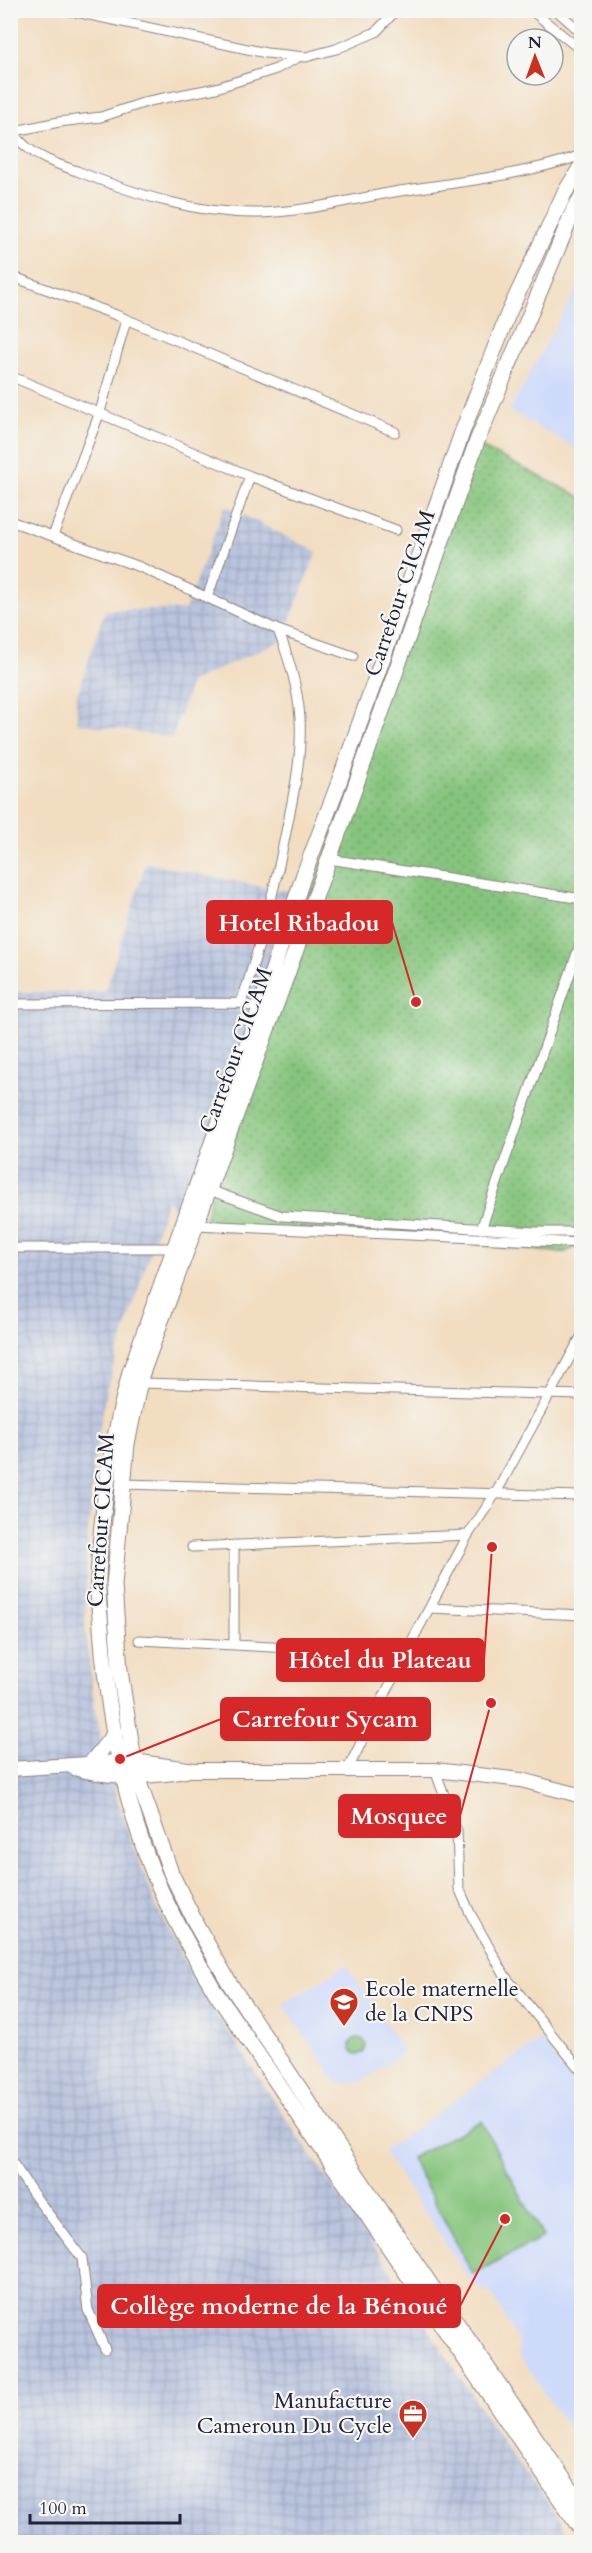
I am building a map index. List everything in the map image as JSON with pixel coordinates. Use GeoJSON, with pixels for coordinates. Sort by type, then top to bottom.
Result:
{"type":"FeatureCollection","features":[{"type":"Feature","properties":{"kind":"main road"},"geometry":{"type":"LineString","coordinates":[[582,165],[564,194],[508,314],[463,430],[130,1372],[117,1420],[108,1468],[98,1580],[104,1665],[115,1733],[171,1873],[230,1984],[582,2531]]}},
{"type":"Feature","properties":{"kind":"main road","name":"Carrefour CICAM"},"geometry":{"type":"LineString","coordinates":[[128,1768],[114,1585],[127,1444],[140,1383],[477,441],[575,207],[582,197]]}},
{"type":"Feature","properties":{"kind":"main road"},"geometry":{"type":"LineString","coordinates":[[91,1763],[115,1733]]}},
{"type":"Feature","properties":{"kind":"main road"},"geometry":{"type":"LineString","coordinates":[[455,2332],[582,2506]]}},
{"type":"Feature","properties":{"kind":"street"},"geometry":{"type":"LineString","coordinates":[[67,10],[266,53],[298,57],[319,54],[376,32],[396,10]]}},
{"type":"Feature","properties":{"kind":"street"},"geometry":{"type":"LineString","coordinates":[[531,10],[582,51]]}},
{"type":"Feature","properties":{"kind":"street"},"geometry":{"type":"LineString","coordinates":[[556,10],[582,33]]}},
{"type":"Feature","properties":{"kind":"street"},"geometry":{"type":"LineString","coordinates":[[11,131],[100,117],[149,102],[216,88],[276,69],[298,57]]}},
{"type":"Feature","properties":{"kind":"street"},"geometry":{"type":"LineString","coordinates":[[11,131],[26,147],[47,161],[106,183],[163,201],[237,213],[304,208],[486,178],[555,164],[582,155]]}},
{"type":"Feature","properties":{"kind":"street"},"geometry":{"type":"LineString","coordinates":[[10,276],[126,320],[395,432]]}},
{"type":"Feature","properties":{"kind":"street"},"geometry":{"type":"LineString","coordinates":[[53,536],[100,412],[126,320]]}},
{"type":"Feature","properties":{"kind":"street"},"geometry":{"type":"LineString","coordinates":[[10,376],[250,476],[396,530]]}},
{"type":"Feature","properties":{"kind":"street"},"geometry":{"type":"LineString","coordinates":[[207,598],[250,476]]}},
{"type":"Feature","properties":{"kind":"street"},"geometry":{"type":"LineString","coordinates":[[10,520],[140,567],[278,630],[354,656]]}},
{"type":"Feature","properties":{"kind":"street"},"geometry":{"type":"LineString","coordinates":[[241,1003],[280,865],[300,760],[300,717],[288,656],[278,630]]}},
{"type":"Feature","properties":{"kind":"street"},"geometry":{"type":"LineString","coordinates":[[329,859],[582,899]]}},
{"type":"Feature","properties":{"kind":"street"},"geometry":{"type":"LineString","coordinates":[[482,1228],[582,939]]}},
{"type":"Feature","properties":{"kind":"street"},"geometry":{"type":"LineString","coordinates":[[10,1004],[241,1003],[260,1009]]}},
{"type":"Feature","properties":{"kind":"street"},"geometry":{"type":"LineString","coordinates":[[209,1190],[282,1216],[582,1232]]}},
{"type":"Feature","properties":{"kind":"street"},"geometry":{"type":"LineString","coordinates":[[196,1225],[582,1243]]}},
{"type":"Feature","properties":{"kind":"street"},"geometry":{"type":"LineString","coordinates":[[10,1248],[174,1248]]}},
{"type":"Feature","properties":{"kind":"street"},"geometry":{"type":"LineString","coordinates":[[348,1769],[468,1535],[496,1493],[582,1335]]}},
{"type":"Feature","properties":{"kind":"street"},"geometry":{"type":"LineString","coordinates":[[140,1383],[582,1395]]}},
{"type":"Feature","properties":{"kind":"street"},"geometry":{"type":"LineString","coordinates":[[122,1484],[582,1496]]}},
{"type":"Feature","properties":{"kind":"street"},"geometry":{"type":"LineString","coordinates":[[192,1547],[468,1535]]}},
{"type":"Feature","properties":{"kind":"street"},"geometry":{"type":"LineString","coordinates":[[234,1545],[234,1645]]}},
{"type":"Feature","properties":{"kind":"street"},"geometry":{"type":"LineString","coordinates":[[430,1608],[582,1615]]}},
{"type":"Feature","properties":{"kind":"street"},"geometry":{"type":"LineString","coordinates":[[140,1640],[405,1654]]}},
{"type":"Feature","properties":{"kind":"street"},"geometry":{"type":"LineString","coordinates":[[10,1769],[91,1763],[166,1775],[194,1770],[435,1770],[521,1780],[579,1797]]}},
{"type":"Feature","properties":{"kind":"street"},"geometry":{"type":"LineString","coordinates":[[66,1766],[98,1773],[128,1768]]}},
{"type":"Feature","properties":{"kind":"street"},"geometry":{"type":"LineString","coordinates":[[435,1770],[457,1831],[459,1888],[470,1913],[505,1976],[582,2072]]}},
{"type":"Feature","properties":{"kind":"street"},"geometry":{"type":"LineString","coordinates":[[10,2159],[82,2258],[88,2310],[105,2349]]}},
{"type":"Feature","properties":{"kind":"shaded area"},"geometry":{"type":"Polygon","coordinates":[[[581,281],[582,451],[509,411],[581,281]]]}},
{"type":"Feature","properties":{"kind":"shaded area"},"geometry":{"type":"Polygon","coordinates":[[[225,506],[317,552],[282,640],[191,682],[172,738],[78,723],[76,699],[105,610],[185,610],[225,506]]]}},
{"type":"Feature","properties":{"kind":"shaded area"},"geometry":{"type":"Polygon","coordinates":[[[146,863],[277,890],[312,890],[191,1230],[167,1199],[107,1387],[93,1467],[87,1549],[85,1625],[103,1754],[126,1827],[155,1904],[190,1973],[286,2119],[377,2250],[508,2450],[574,2542],[11,2542],[10,992],[105,992],[146,863]]]}},
{"type":"Feature","properties":{"kind":"shaded area","name":"Ecole maternelle de la CNPS"},"geometry":{"type":"Polygon","coordinates":[[[346,1965],[405,2051],[361,2083],[337,2083],[283,2004],[346,1965]]]}},
{"type":"Feature","properties":{"kind":"shaded area"},"geometry":{"type":"Polygon","coordinates":[[[542,2039],[581,2096],[581,2448],[519,2355],[518,2341],[491,2293],[474,2286],[383,2151],[542,2039]]]}},
{"type":"Feature","properties":{"kind":"green space"},"geometry":{"type":"Polygon","coordinates":[[[473,443],[581,497],[581,1245],[563,1253],[372,1234],[203,1229],[227,1129],[473,443]]]}},
{"type":"Feature","properties":{"kind":"green space"},"geometry":{"type":"Polygon","coordinates":[[[358,2038],[366,2046],[358,2054],[350,2046],[358,2038]]]}},
{"type":"Feature","properties":{"kind":"green space"},"geometry":{"type":"Polygon","coordinates":[[[481,2121],[543,2237],[473,2274],[411,2158],[481,2121]]]}},
{"type":"Feature","properties":{"kind":"place","name":"Hotel Ribadou"},"geometry":{"type":"Point","coordinates":[416,1002]}},
{"type":"Feature","properties":{"kind":"place","name":"Hôtel du Plateau"},"geometry":{"type":"Point","coordinates":[492,1547]}},
{"type":"Feature","properties":{"kind":"place","name":"Mosquee"},"geometry":{"type":"Point","coordinates":[491,1703]}},
{"type":"Feature","properties":{"kind":"place","name":"Carrefour Sycam"},"geometry":{"type":"Point","coordinates":[120,1759]}},
{"type":"Feature","properties":{"kind":"place","name":"Ecole maternelle de la CNPS"},"geometry":{"type":"Point","coordinates":[344,2028]}},
{"type":"Feature","properties":{"kind":"place","name":"Collège moderne de la Bénoué"},"geometry":{"type":"Point","coordinates":[505,2219]}},
{"type":"Feature","properties":{"kind":"place","name":"Manufacture Cameroun Du Cycle"},"geometry":{"type":"Point","coordinates":[413,2440]}}]}
